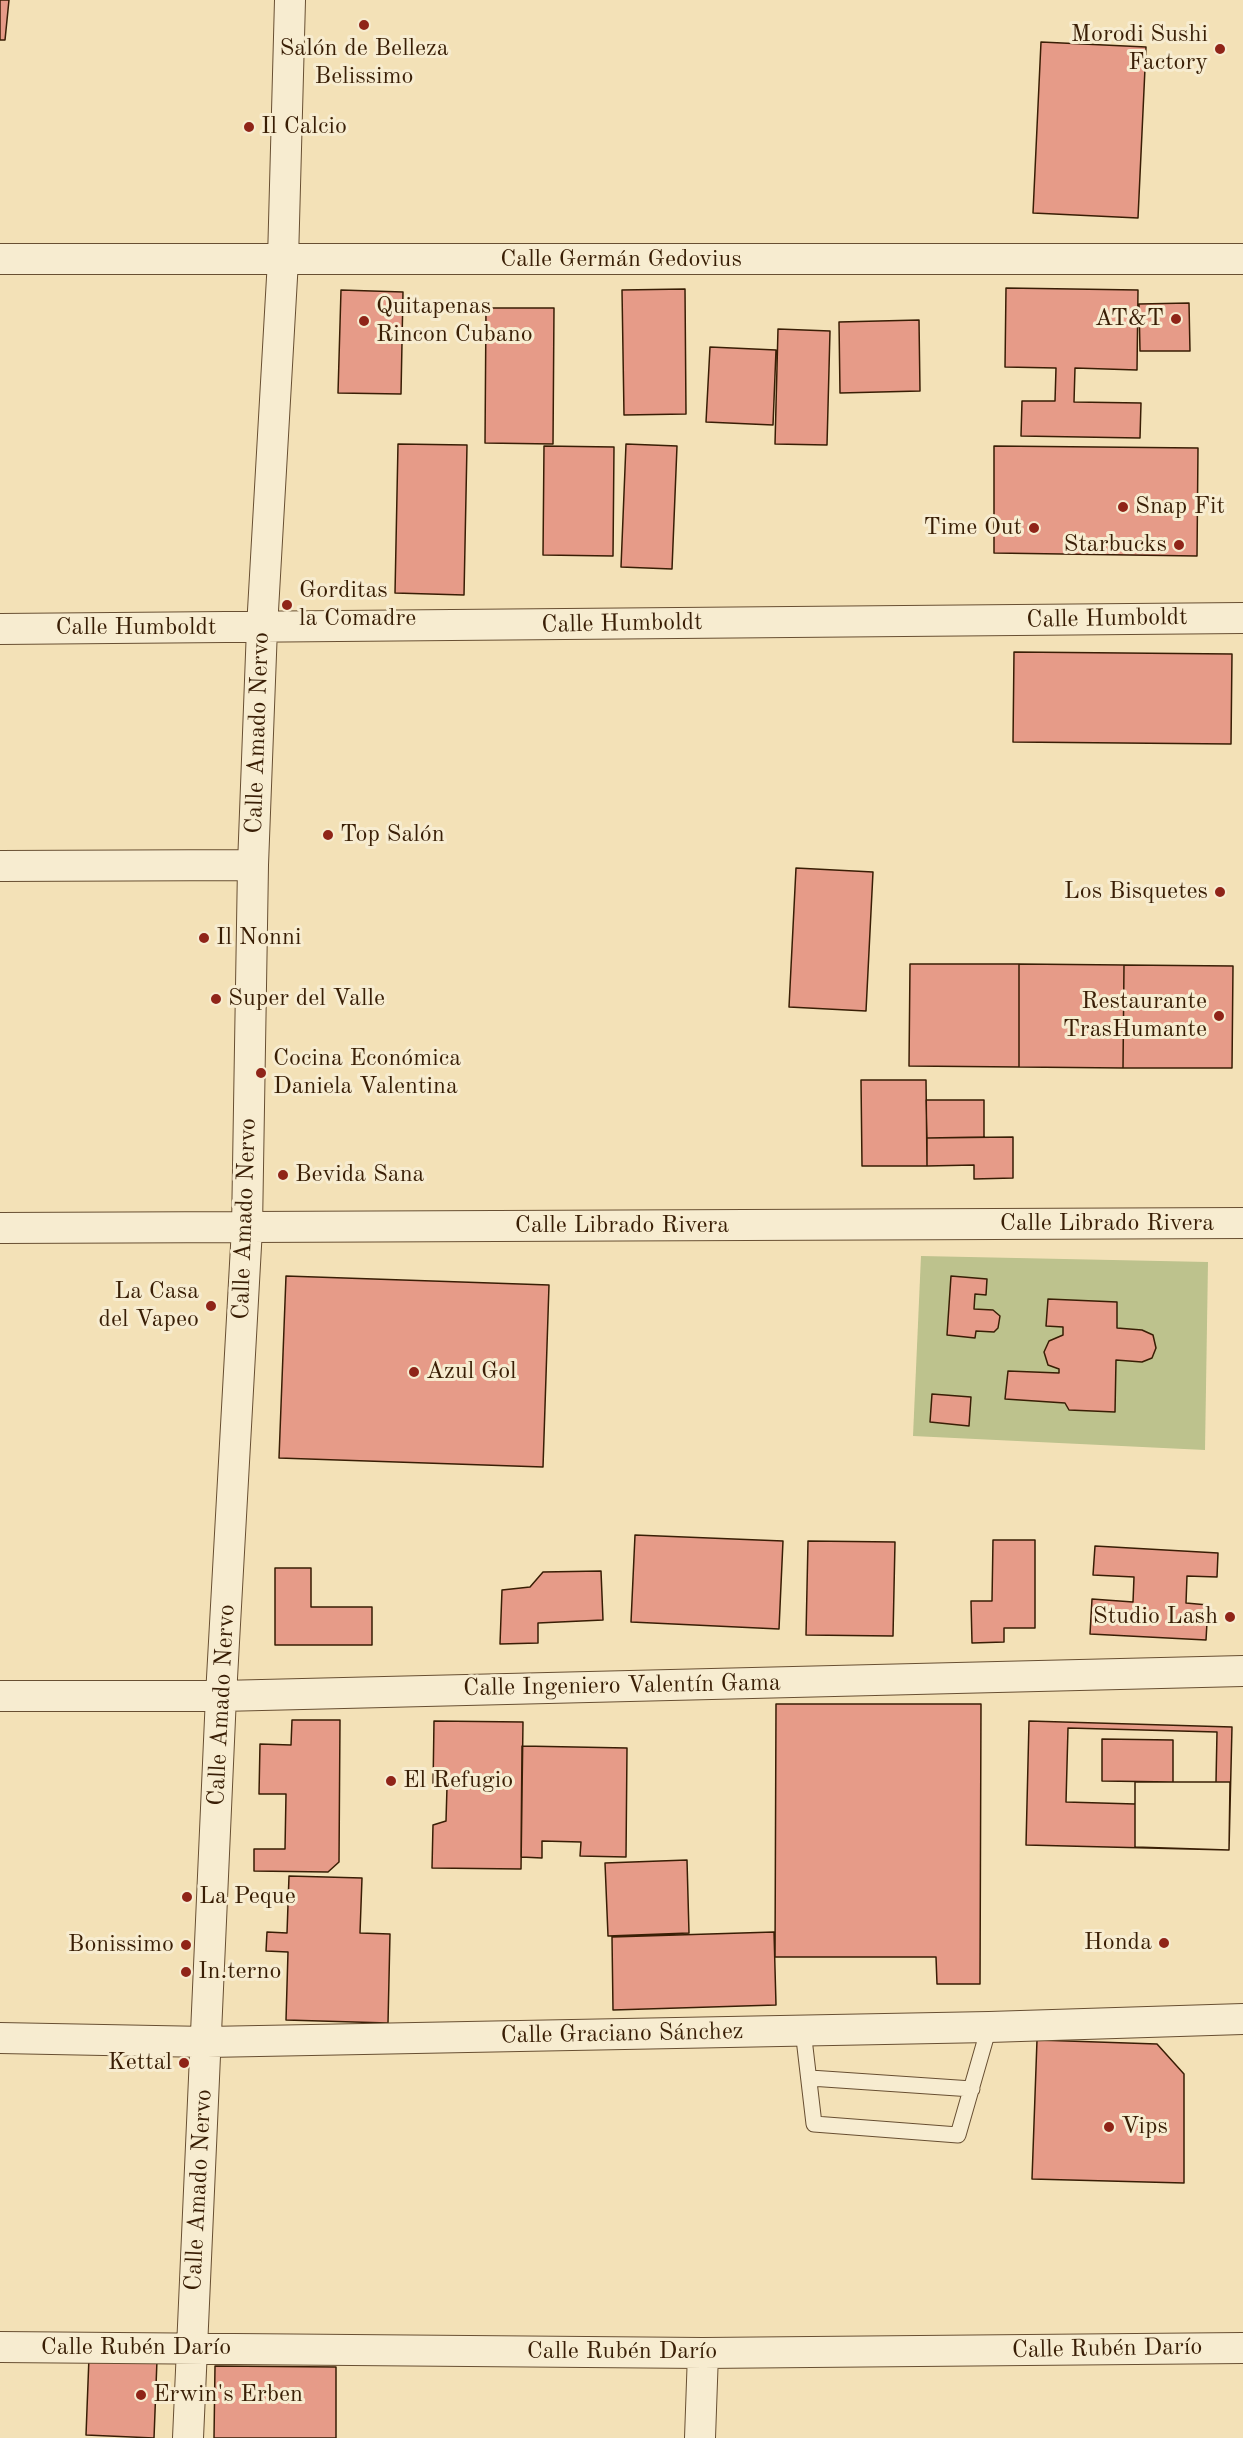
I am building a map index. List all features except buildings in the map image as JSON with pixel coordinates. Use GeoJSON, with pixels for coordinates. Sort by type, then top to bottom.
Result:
{"type":"FeatureCollection","features":[{"type":"Feature","properties":{"kind":"street","name":"Calle Amado Nervo"},"geometry":{"type":"LineString","coordinates":[[188,2438],[221,1696],[247,1228],[253,865],[262,628],[283,260],[291,0]]}},
{"type":"Feature","properties":{"kind":"street","name":"Calle Germán Gedovius"},"geometry":{"type":"LineString","coordinates":[[0,259],[1243,259]]}},
{"type":"Feature","properties":{"kind":"street","name":"Calle Humboldt"},"geometry":{"type":"LineString","coordinates":[[0,629],[1243,618]]}},
{"type":"Feature","properties":{"kind":"street"},"geometry":{"type":"LineString","coordinates":[[0,866],[253,865]]}},
{"type":"Feature","properties":{"kind":"street","name":"Calle Librado Rivera"},"geometry":{"type":"LineString","coordinates":[[0,1228],[1243,1223]]}},
{"type":"Feature","properties":{"kind":"street","name":"Calle Ingeniero Valentín Gama"},"geometry":{"type":"LineString","coordinates":[[0,1696],[221,1696],[1243,1671]]}},
{"type":"Feature","properties":{"kind":"street","name":"Calle Graciano Sánchez"},"geometry":{"type":"LineString","coordinates":[[0,2038],[207,2042],[988,2027],[1243,2019]]}},
{"type":"Feature","properties":{"kind":"street","name":"Calle Rubén Darío"},"geometry":{"type":"LineString","coordinates":[[0,2347],[702,2353],[1243,2348]]}},
{"type":"Feature","properties":{"kind":"street"},"geometry":{"type":"LineString","coordinates":[[700,2438],[702,2353]]}},
{"type":"Feature","properties":{"kind":"lane"},"geometry":{"type":"LineString","coordinates":[[803,2030],[814,2124],[958,2135],[988,2027]]}},
{"type":"Feature","properties":{"kind":"lane"},"geometry":{"type":"LineString","coordinates":[[810,2078],[972,2089]]}},
{"type":"Feature","properties":{"kind":"green space"},"geometry":{"type":"Polygon","coordinates":[[[921,1256],[1208,1262],[1205,1450],[913,1436],[921,1256]]]}},
{"type":"Feature","properties":{"kind":"place","name":"Salón de Belleza Belissimo"},"geometry":{"type":"Point","coordinates":[364,25]}},
{"type":"Feature","properties":{"kind":"place","name":"Morodi Sushi Factory"},"geometry":{"type":"Point","coordinates":[1220,49]}},
{"type":"Feature","properties":{"kind":"place","name":"Il Calcio"},"geometry":{"type":"Point","coordinates":[249,127]}},
{"type":"Feature","properties":{"kind":"place","name":"AT&T"},"geometry":{"type":"Point","coordinates":[1176,319]}},
{"type":"Feature","properties":{"kind":"place","name":"Quitapenas Rincon Cubano"},"geometry":{"type":"Point","coordinates":[364,321]}},
{"type":"Feature","properties":{"kind":"place","name":"Snap Fit"},"geometry":{"type":"Point","coordinates":[1123,507]}},
{"type":"Feature","properties":{"kind":"place","name":"Time Out"},"geometry":{"type":"Point","coordinates":[1034,528]}},
{"type":"Feature","properties":{"kind":"place","name":"Starbucks"},"geometry":{"type":"Point","coordinates":[1179,545]}},
{"type":"Feature","properties":{"kind":"place","name":"Gorditas la Comadre"},"geometry":{"type":"Point","coordinates":[287,605]}},
{"type":"Feature","properties":{"kind":"place","name":"Top Salón"},"geometry":{"type":"Point","coordinates":[328,835]}},
{"type":"Feature","properties":{"kind":"place","name":"Los Bisquetes"},"geometry":{"type":"Point","coordinates":[1220,892]}},
{"type":"Feature","properties":{"kind":"place","name":"Il Nonni"},"geometry":{"type":"Point","coordinates":[204,938]}},
{"type":"Feature","properties":{"kind":"place","name":"Super del Valle"},"geometry":{"type":"Point","coordinates":[216,999]}},
{"type":"Feature","properties":{"kind":"place","name":"Restaurante TrasHumante"},"geometry":{"type":"Point","coordinates":[1219,1016]}},
{"type":"Feature","properties":{"kind":"place","name":"Cocina Económica Daniela Valentina"},"geometry":{"type":"Point","coordinates":[261,1073]}},
{"type":"Feature","properties":{"kind":"place","name":"Bevida Sana"},"geometry":{"type":"Point","coordinates":[283,1175]}},
{"type":"Feature","properties":{"kind":"place","name":"La Casa del Vapeo"},"geometry":{"type":"Point","coordinates":[211,1306]}},
{"type":"Feature","properties":{"kind":"place","name":"Azul Gol"},"geometry":{"type":"Point","coordinates":[414,1372]}},
{"type":"Feature","properties":{"kind":"place","name":"Studio Lash"},"geometry":{"type":"Point","coordinates":[1230,1617]}},
{"type":"Feature","properties":{"kind":"place","name":"El Refugio"},"geometry":{"type":"Point","coordinates":[391,1781]}},
{"type":"Feature","properties":{"kind":"place","name":"La Peque"},"geometry":{"type":"Point","coordinates":[187,1897]}},
{"type":"Feature","properties":{"kind":"place","name":"Honda"},"geometry":{"type":"Point","coordinates":[1164,1943]}},
{"type":"Feature","properties":{"kind":"place","name":"Bonissimo"},"geometry":{"type":"Point","coordinates":[186,1945]}},
{"type":"Feature","properties":{"kind":"place","name":"In.terno"},"geometry":{"type":"Point","coordinates":[186,1972]}},
{"type":"Feature","properties":{"kind":"place","name":"Kettal"},"geometry":{"type":"Point","coordinates":[184,2063]}},
{"type":"Feature","properties":{"kind":"place","name":"Vips"},"geometry":{"type":"Point","coordinates":[1109,2127]}},
{"type":"Feature","properties":{"kind":"place","name":"Erwin's Erben"},"geometry":{"type":"Point","coordinates":[141,2395]}}]}
